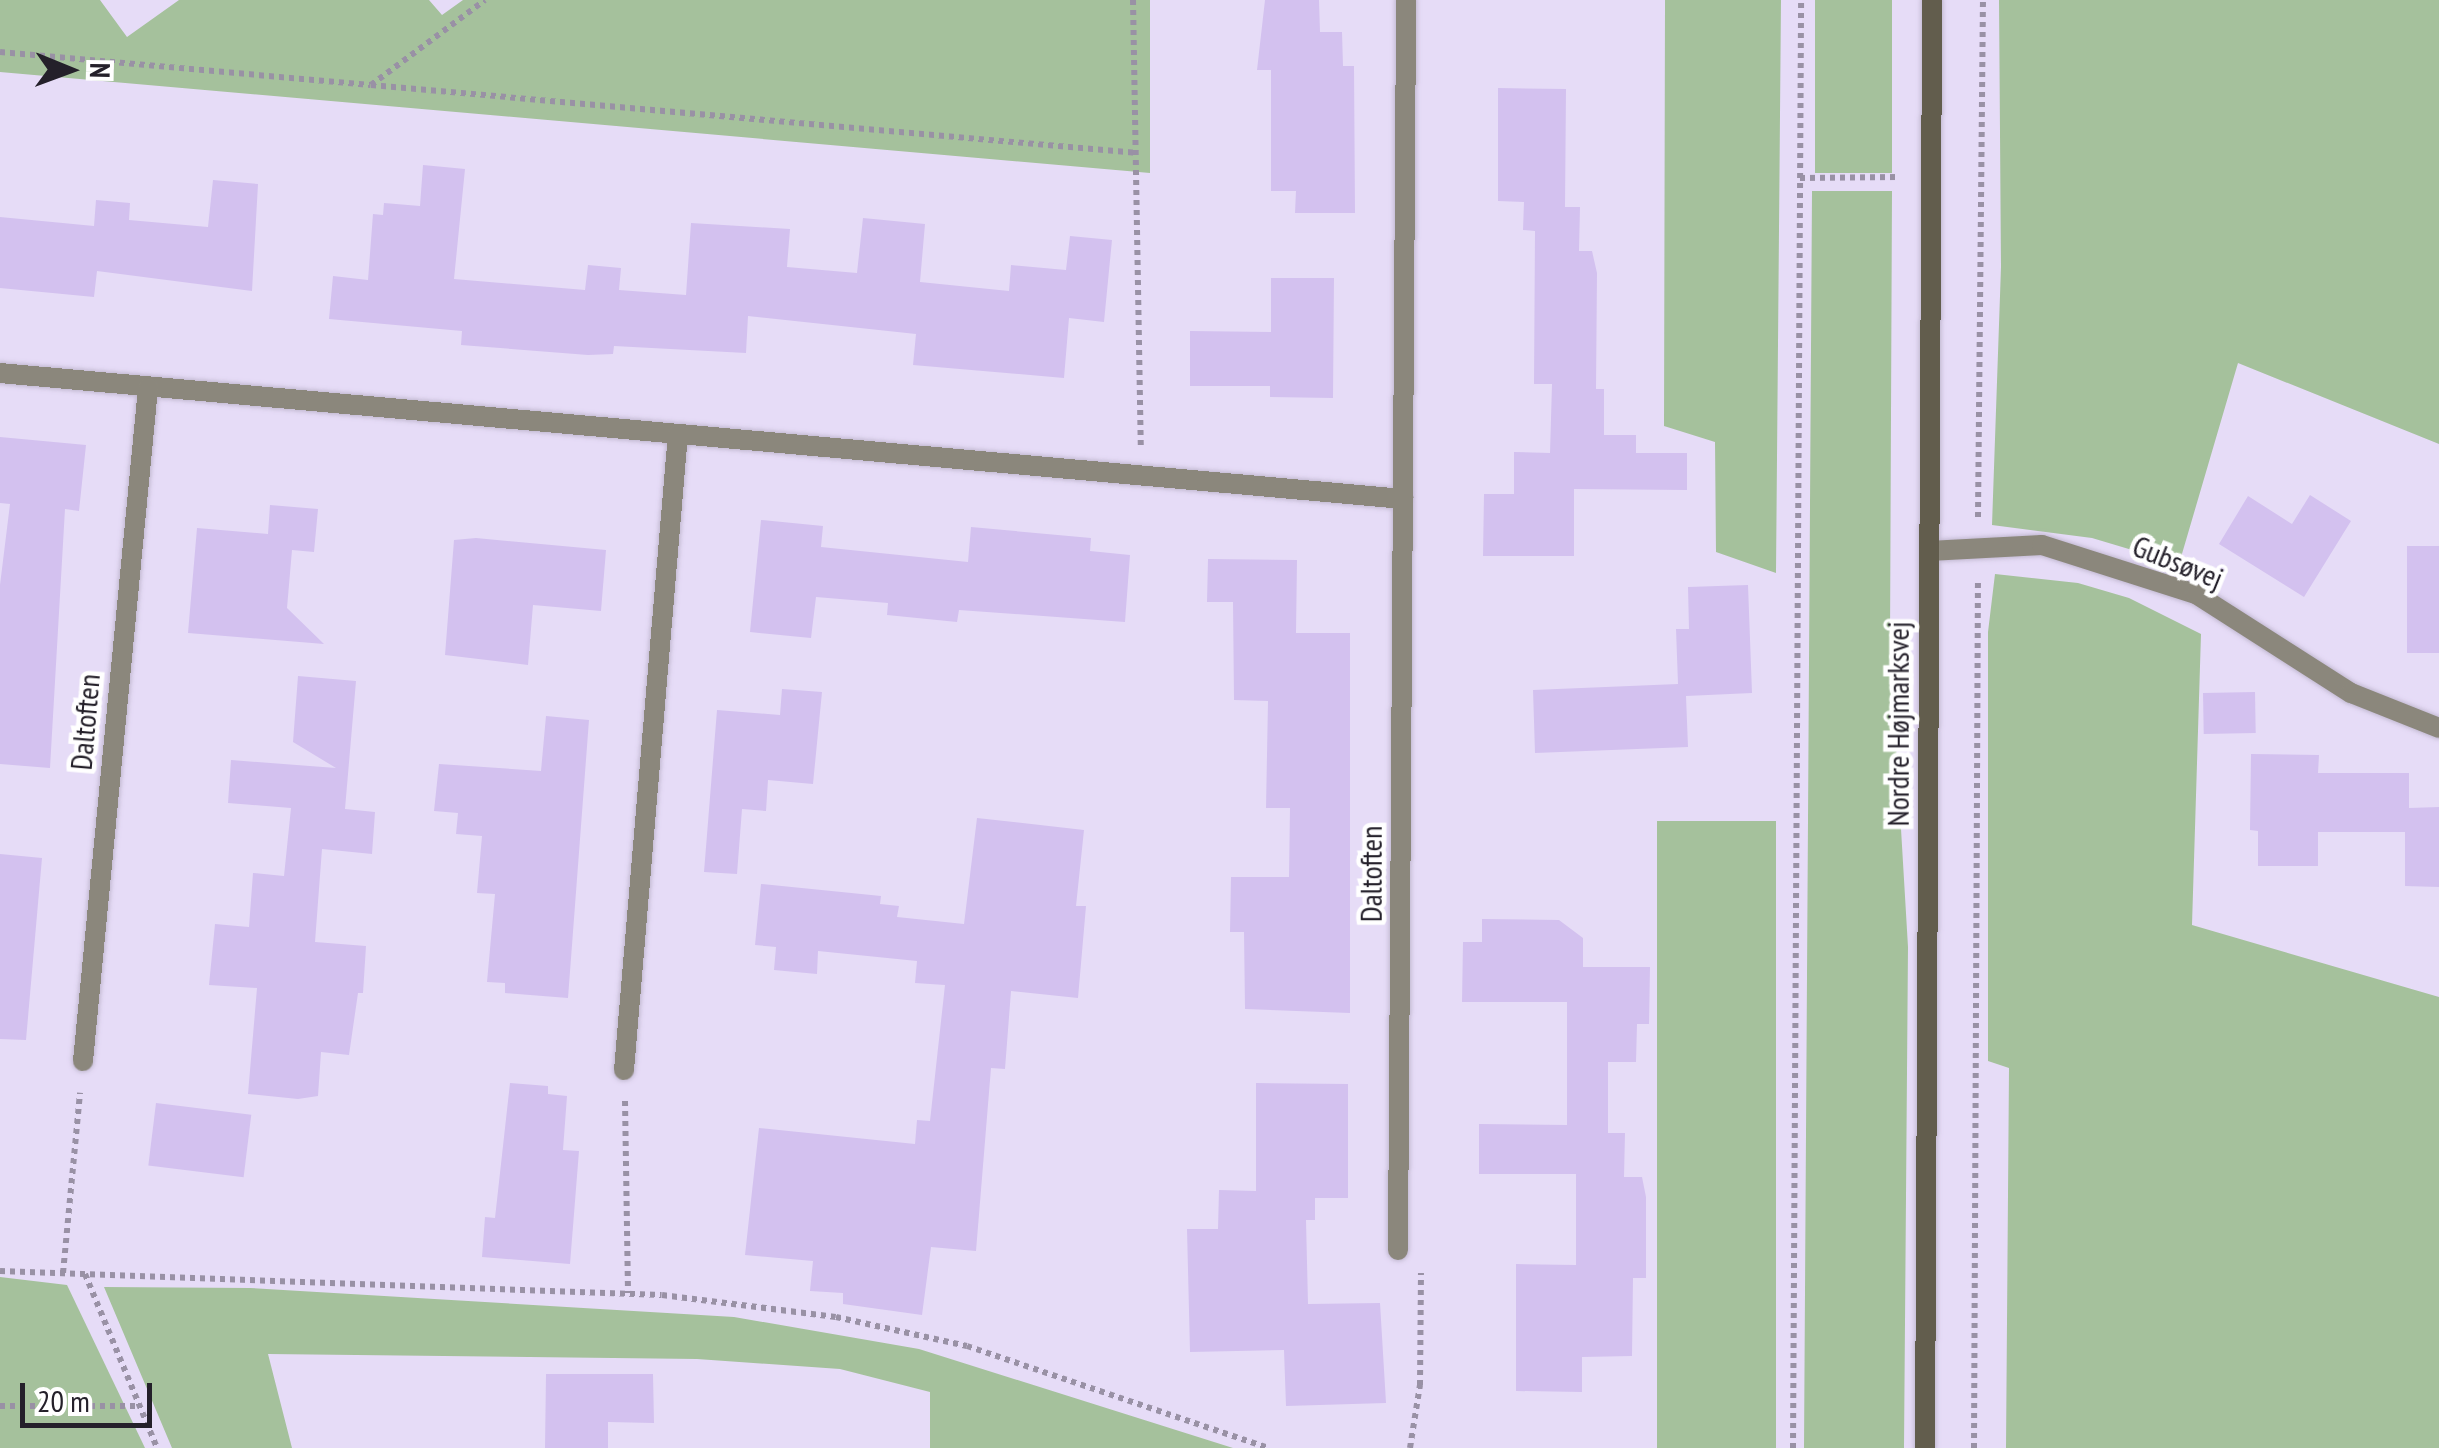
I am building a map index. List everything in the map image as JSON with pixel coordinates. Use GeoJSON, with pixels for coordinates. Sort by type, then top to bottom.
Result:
{"type":"FeatureCollection","features":[{"type":"Feature","properties":{"kind":"street","name":"Daltoften"},"geometry":{"type":"LineString","coordinates":[[1398,1250],[1406,0]]}},
{"type":"Feature","properties":{"kind":"street","name":"Nordre Højmarksvej"},"geometry":{"type":"LineString","coordinates":[[1925,1448],[1932,0]]}},
{"type":"Feature","properties":{"kind":"street"},"geometry":{"type":"LineString","coordinates":[[0,373],[1403,499]]}},
{"type":"Feature","properties":{"kind":"street","name":"Daltoften"},"geometry":{"type":"LineString","coordinates":[[83,1062],[148,388]]}},
{"type":"Feature","properties":{"kind":"street"},"geometry":{"type":"LineString","coordinates":[[624,1070],[678,434]]}},
{"type":"Feature","properties":{"kind":"street","name":"Gubsøvej"},"geometry":{"type":"LineString","coordinates":[[1929,551],[2042,545],[2196,594],[2351,693],[2439,728]]}},
{"type":"Feature","properties":{"kind":"path"},"geometry":{"type":"LineString","coordinates":[[371,84],[485,0]]}},
{"type":"Feature","properties":{"kind":"path"},"geometry":{"type":"LineString","coordinates":[[1133,0],[1141,476]]}},
{"type":"Feature","properties":{"kind":"path"},"geometry":{"type":"LineString","coordinates":[[1792,1448],[1801,0]]}},
{"type":"Feature","properties":{"kind":"path"},"geometry":{"type":"LineString","coordinates":[[1974,1448],[1983,0]]}},
{"type":"Feature","properties":{"kind":"path"},"geometry":{"type":"LineString","coordinates":[[0,52],[1138,153]]}},
{"type":"Feature","properties":{"kind":"path"},"geometry":{"type":"LineString","coordinates":[[1800,178],[1982,175]]}},
{"type":"Feature","properties":{"kind":"path"},"geometry":{"type":"LineString","coordinates":[[63,1272],[83,1062]]}},
{"type":"Feature","properties":{"kind":"path"},"geometry":{"type":"LineString","coordinates":[[624,1070],[628,1294]]}},
{"type":"Feature","properties":{"kind":"path"},"geometry":{"type":"LineString","coordinates":[[1398,1250],[1422,1268],[1420,1385],[1410,1448]]}},
{"type":"Feature","properties":{"kind":"path"},"geometry":{"type":"LineString","coordinates":[[0,1271],[628,1294],[836,1317],[967,1346],[1268,1448]]}},
{"type":"Feature","properties":{"kind":"path"},"geometry":{"type":"LineString","coordinates":[[85,1274],[157,1448]]}},
{"type":"Feature","properties":{"kind":"path"},"geometry":{"type":"LineString","coordinates":[[0,1406],[140,1406]]}},
{"type":"Feature","properties":{"kind":"green space"},"geometry":{"type":"Polygon","coordinates":[[[0,0],[100,0],[127,37],[179,0],[429,0],[442,15],[463,0],[1150,0],[1150,173],[0,72],[0,0]]]}},
{"type":"Feature","properties":{"kind":"green space"},"geometry":{"type":"Polygon","coordinates":[[[1665,0],[1781,0],[1776,573],[1716,552],[1715,442],[1664,426],[1665,0]]]}},
{"type":"Feature","properties":{"kind":"green space"},"geometry":{"type":"Polygon","coordinates":[[[1815,0],[1892,0],[1892,173],[1815,173],[1815,0]]]}},
{"type":"Feature","properties":{"kind":"green space"},"geometry":{"type":"Polygon","coordinates":[[[1999,0],[2439,0],[2439,444],[2238,363],[2179,564],[2092,538],[1992,525],[2001,267],[1999,0]]]}},
{"type":"Feature","properties":{"kind":"green space"},"geometry":{"type":"Polygon","coordinates":[[[1812,191],[1892,191],[1890,643],[1908,947],[1904,1448],[1804,1448],[1812,191]]]}},
{"type":"Feature","properties":{"kind":"green space"},"geometry":{"type":"Polygon","coordinates":[[[1995,574],[2078,583],[2129,598],[2201,634],[2192,925],[2439,997],[2439,1448],[2006,1448],[2009,1068],[1988,1061],[1988,632],[1995,574]]]}},
{"type":"Feature","properties":{"kind":"green space"},"geometry":{"type":"Polygon","coordinates":[[[1657,821],[1776,821],[1776,1448],[1657,1448],[1657,821]]]}},
{"type":"Feature","properties":{"kind":"green space"},"geometry":{"type":"Polygon","coordinates":[[[0,1277],[67,1285],[145,1448],[0,1448],[0,1277]]]}},
{"type":"Feature","properties":{"kind":"green space"},"geometry":{"type":"Polygon","coordinates":[[[104,1287],[250,1288],[734,1317],[919,1349],[1233,1448],[930,1448],[930,1392],[840,1369],[697,1359],[268,1354],[292,1448],[172,1448],[104,1287]]]}},
{"type":"Feature","properties":{"kind":"building"},"geometry":{"type":"Polygon","coordinates":[[[1265,0],[1319,0],[1320,32],[1342,32],[1343,66],[1354,66],[1355,213],[1295,213],[1296,191],[1271,191],[1271,70],[1257,70],[1265,0]]]}},
{"type":"Feature","properties":{"kind":"building"},"geometry":{"type":"Polygon","coordinates":[[[1498,88],[1566,89],[1565,207],[1580,207],[1579,251],[1592,251],[1597,273],[1596,389],[1604,389],[1604,435],[1636,435],[1636,453],[1687,453],[1687,490],[1574,489],[1574,556],[1483,556],[1484,494],[1514,494],[1514,452],[1550,453],[1552,384],[1534,384],[1535,231],[1523,230],[1524,202],[1498,201],[1498,88]]]}},
{"type":"Feature","properties":{"kind":"building"},"geometry":{"type":"Polygon","coordinates":[[[423,165],[465,169],[454,279],[585,290],[588,265],[621,268],[619,290],[686,295],[691,223],[790,229],[787,267],[857,273],[863,218],[925,224],[920,282],[1009,291],[1011,265],[1066,270],[1070,236],[1112,240],[1104,322],[1069,318],[1064,378],[913,365],[916,334],[748,316],[746,353],[614,346],[613,354],[588,355],[461,345],[462,331],[329,319],[333,276],[368,280],[373,214],[383,215],[384,203],[420,206],[423,165]]]}},
{"type":"Feature","properties":{"kind":"building"},"geometry":{"type":"Polygon","coordinates":[[[213,180],[258,184],[252,291],[97,271],[94,297],[0,288],[0,217],[94,226],[96,200],[130,203],[129,220],[208,227],[213,180]]]}},
{"type":"Feature","properties":{"kind":"building"},"geometry":{"type":"Polygon","coordinates":[[[1271,278],[1334,278],[1333,398],[1270,397],[1270,386],[1190,386],[1190,331],[1271,332],[1271,278]]]}},
{"type":"Feature","properties":{"kind":"building"},"geometry":{"type":"Polygon","coordinates":[[[0,437],[86,445],[79,511],[65,509],[50,768],[0,764],[0,585],[10,504],[0,503],[0,437]]]}},
{"type":"Feature","properties":{"kind":"building"},"geometry":{"type":"Polygon","coordinates":[[[2310,495],[2351,521],[2304,597],[2219,544],[2248,496],[2292,524],[2310,495]]]}},
{"type":"Feature","properties":{"kind":"building"},"geometry":{"type":"Polygon","coordinates":[[[270,505],[318,509],[314,552],[292,550],[287,608],[324,644],[188,633],[197,528],[268,534],[270,505]]]}},
{"type":"Feature","properties":{"kind":"building"},"geometry":{"type":"Polygon","coordinates":[[[761,520],[823,526],[821,547],[968,562],[971,527],[1091,538],[1090,551],[1130,555],[1125,622],[959,610],[957,622],[887,615],[888,603],[816,597],[811,638],[750,632],[761,520]]]}},
{"type":"Feature","properties":{"kind":"building"},"geometry":{"type":"Polygon","coordinates":[[[476,538],[606,550],[601,611],[533,605],[528,665],[445,655],[454,540],[476,538]]]}},
{"type":"Feature","properties":{"kind":"building"},"geometry":{"type":"Polygon","coordinates":[[[2407,546],[2439,546],[2439,653],[2407,653],[2407,546]]]}},
{"type":"Feature","properties":{"kind":"building"},"geometry":{"type":"Polygon","coordinates":[[[1208,559],[1297,560],[1296,633],[1350,633],[1350,1013],[1245,1009],[1244,932],[1230,932],[1231,877],[1289,877],[1290,808],[1266,808],[1268,701],[1234,700],[1233,602],[1207,602],[1208,559]]]}},
{"type":"Feature","properties":{"kind":"building"},"geometry":{"type":"Polygon","coordinates":[[[1748,585],[1752,693],[1686,696],[1688,747],[1535,753],[1533,690],[1678,684],[1676,629],[1689,629],[1688,587],[1748,585]]]}},
{"type":"Feature","properties":{"kind":"building"},"geometry":{"type":"Polygon","coordinates":[[[298,676],[356,681],[345,809],[375,812],[372,854],[322,849],[315,942],[366,946],[363,993],[358,993],[349,1055],[321,1052],[318,1096],[298,1099],[248,1094],[257,988],[209,985],[215,924],[249,927],[253,873],[284,876],[291,808],[228,803],[231,760],[336,768],[293,742],[298,676]]]}},
{"type":"Feature","properties":{"kind":"building"},"geometry":{"type":"Polygon","coordinates":[[[782,689],[822,692],[813,784],[768,780],[766,811],[742,809],[737,874],[704,872],[717,710],[780,715],[782,689]]]}},
{"type":"Feature","properties":{"kind":"building"},"geometry":{"type":"Polygon","coordinates":[[[2255,692],[2256,733],[2204,734],[2203,693],[2255,692]]]}},
{"type":"Feature","properties":{"kind":"building"},"geometry":{"type":"Polygon","coordinates":[[[546,716],[589,720],[568,998],[505,993],[505,983],[487,982],[495,894],[477,893],[482,836],[456,834],[458,813],[434,811],[439,764],[541,771],[546,716]]]}},
{"type":"Feature","properties":{"kind":"building"},"geometry":{"type":"Polygon","coordinates":[[[2251,754],[2319,755],[2318,773],[2409,773],[2409,808],[2439,807],[2439,887],[2405,886],[2405,832],[2318,832],[2318,866],[2258,866],[2258,831],[2250,830],[2251,754]]]}},
{"type":"Feature","properties":{"kind":"building"},"geometry":{"type":"Polygon","coordinates":[[[977,818],[1084,830],[1076,906],[1086,906],[1078,998],[1011,991],[1005,1069],[991,1068],[976,1251],[931,1247],[922,1315],[843,1304],[843,1293],[810,1291],[813,1261],[745,1255],[759,1128],[915,1144],[917,1120],[930,1121],[945,985],[915,983],[917,961],[818,951],[817,974],[774,970],[776,947],[755,945],[761,884],[881,896],[880,904],[899,906],[897,917],[964,924],[977,818]]]}},
{"type":"Feature","properties":{"kind":"building"},"geometry":{"type":"Polygon","coordinates":[[[0,854],[42,858],[26,1040],[0,1039],[0,854]]]}},
{"type":"Feature","properties":{"kind":"building"},"geometry":{"type":"Polygon","coordinates":[[[1482,919],[1559,920],[1583,938],[1583,967],[1650,967],[1649,1024],[1637,1024],[1636,1062],[1608,1062],[1608,1133],[1625,1133],[1624,1177],[1642,1177],[1646,1197],[1646,1278],[1633,1278],[1632,1356],[1582,1357],[1582,1392],[1516,1391],[1516,1264],[1576,1265],[1576,1174],[1479,1174],[1479,1124],[1567,1125],[1567,1002],[1462,1002],[1463,942],[1482,942],[1482,919]]]}},
{"type":"Feature","properties":{"kind":"building"},"geometry":{"type":"Polygon","coordinates":[[[510,1083],[548,1086],[548,1094],[567,1096],[563,1150],[579,1151],[570,1264],[482,1257],[485,1217],[495,1218],[510,1083]]]}},
{"type":"Feature","properties":{"kind":"building"},"geometry":{"type":"Polygon","coordinates":[[[1256,1083],[1348,1084],[1348,1198],[1315,1198],[1315,1220],[1306,1220],[1308,1304],[1380,1303],[1386,1403],[1286,1406],[1284,1350],[1190,1352],[1187,1229],[1218,1229],[1219,1190],[1256,1191],[1256,1083]]]}},
{"type":"Feature","properties":{"kind":"building"},"geometry":{"type":"Polygon","coordinates":[[[156,1103],[251,1115],[244,1177],[148,1166],[156,1103]]]}},
{"type":"Feature","properties":{"kind":"building"},"geometry":{"type":"Polygon","coordinates":[[[546,1374],[653,1374],[654,1423],[608,1422],[608,1448],[545,1448],[546,1374]]]}}]}
